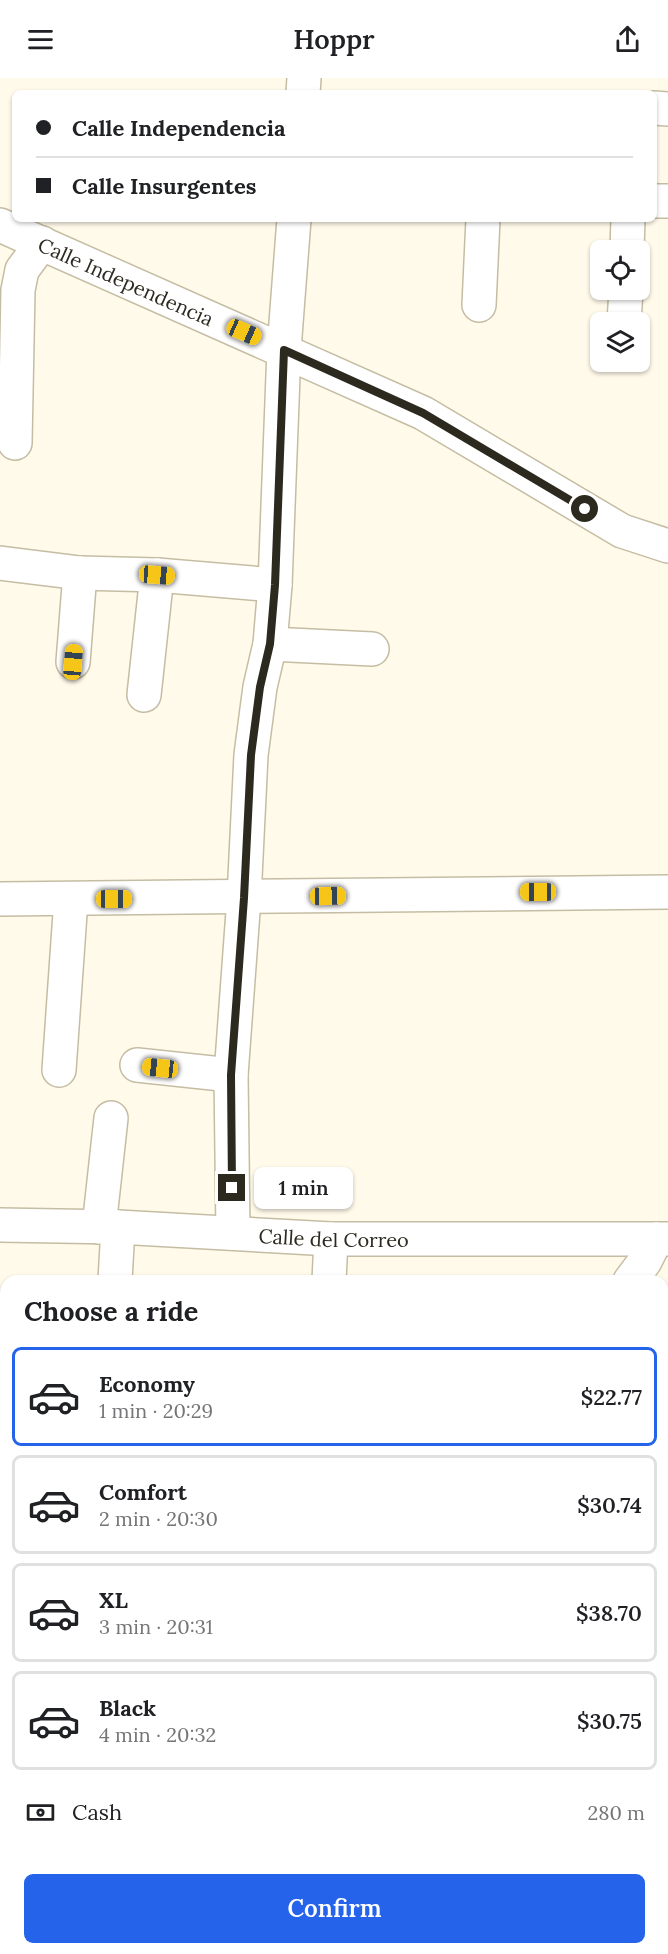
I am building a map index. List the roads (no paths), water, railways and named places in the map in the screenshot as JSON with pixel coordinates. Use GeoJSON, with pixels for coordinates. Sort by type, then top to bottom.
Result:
{"type":"FeatureCollection","features":[{"type":"Feature","properties":{"kind":"street"},"geometry":{"type":"LineString","coordinates":[[233,1233],[231,1075],[244,898],[251,755],[260,687],[270,644],[275,585],[284,350],[294,222]]}},
{"type":"Feature","properties":{"kind":"street"},"geometry":{"type":"LineString","coordinates":[[479,305],[483,222]]}},
{"type":"Feature","properties":{"kind":"street"},"geometry":{"type":"LineString","coordinates":[[627,240],[628,222]]}},
{"type":"Feature","properties":{"kind":"street","name":"Calle Independencia"},"geometry":{"type":"LineString","coordinates":[[0,225],[423,413],[622,531],[668,546]]}},
{"type":"Feature","properties":{"kind":"street"},"geometry":{"type":"LineString","coordinates":[[15,443],[18,290],[22,270],[42,243]]}},
{"type":"Feature","properties":{"kind":"street"},"geometry":{"type":"LineString","coordinates":[[0,563],[80,573],[157,575],[275,585]]}},
{"type":"Feature","properties":{"kind":"street"},"geometry":{"type":"LineString","coordinates":[[73,662],[80,573]]}},
{"type":"Feature","properties":{"kind":"street"},"geometry":{"type":"LineString","coordinates":[[144,695],[157,575]]}},
{"type":"Feature","properties":{"kind":"street"},"geometry":{"type":"LineString","coordinates":[[270,644],[372,649]]}},
{"type":"Feature","properties":{"kind":"street"},"geometry":{"type":"LineString","coordinates":[[0,899],[668,892]]}},
{"type":"Feature","properties":{"kind":"street"},"geometry":{"type":"LineString","coordinates":[[59,1070],[71,899]]}},
{"type":"Feature","properties":{"kind":"street"},"geometry":{"type":"LineString","coordinates":[[137,1065],[231,1075]]}},
{"type":"Feature","properties":{"kind":"street"},"geometry":{"type":"LineString","coordinates":[[111,1118],[108,1227],[114,1275]]}},
{"type":"Feature","properties":{"kind":"street","name":"Calle del Correo"},"geometry":{"type":"LineString","coordinates":[[0,1225],[108,1227],[331,1239],[662,1239]]}},
{"type":"Feature","properties":{"kind":"street"},"geometry":{"type":"LineString","coordinates":[[329,1275],[331,1239]]}},
{"type":"Feature","properties":{"kind":"street"},"geometry":{"type":"LineString","coordinates":[[634,1275],[662,1239]]}}]}
